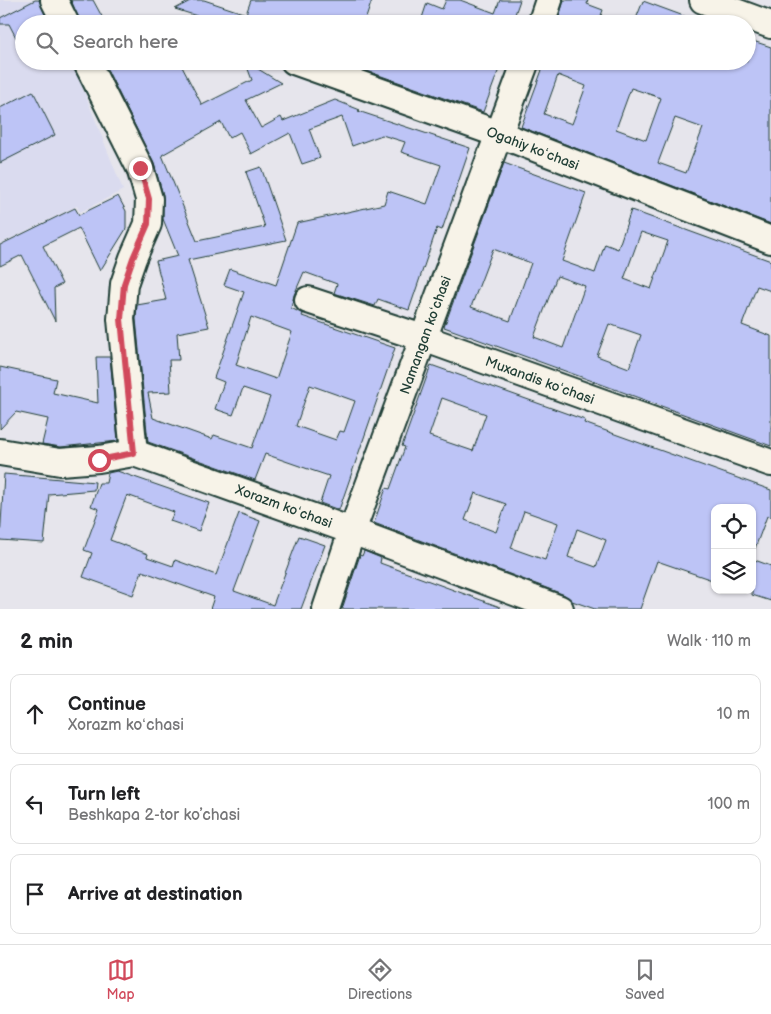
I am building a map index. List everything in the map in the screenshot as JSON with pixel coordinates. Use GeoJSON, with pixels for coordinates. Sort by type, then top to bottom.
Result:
{"type":"FeatureCollection","features":[{"type":"Feature","properties":{"kind":"street"},"geometry":{"type":"LineString","coordinates":[[54,0],[62,15]]}},
{"type":"Feature","properties":{"kind":"street"},"geometry":{"type":"LineString","coordinates":[[544,15],[550,0]]}},
{"type":"Feature","properties":{"kind":"street"},"geometry":{"type":"LineString","coordinates":[[704,0],[744,15]]}},
{"type":"Feature","properties":{"kind":"street"},"geometry":{"type":"LineString","coordinates":[[756,19],[771,25]]}},
{"type":"Feature","properties":{"kind":"street"},"geometry":{"type":"LineString","coordinates":[[0,452],[60,462],[99,460],[134,453],[121,319],[124,284],[148,224],[149,199],[140,168],[91,70]]}},
{"type":"Feature","properties":{"kind":"street","name":"Ogahiy koʻchasi"},"geometry":{"type":"LineString","coordinates":[[319,70],[499,134],[771,240]]}},
{"type":"Feature","properties":{"kind":"street","name":"Namangan koʻchasi"},"geometry":{"type":"LineString","coordinates":[[326,609],[352,531],[523,70]]}},
{"type":"Feature","properties":{"kind":"street","name":"Muxandis koʻchasi"},"geometry":{"type":"LineString","coordinates":[[308,300],[423,338],[771,463]]}},
{"type":"Feature","properties":{"kind":"street","name":"Xorazm koʻchasi"},"geometry":{"type":"LineString","coordinates":[[134,453],[352,531],[560,609]]}},
{"type":"Feature","properties":{"kind":"shaded area"},"geometry":{"type":"Polygon","coordinates":[[[0,0],[48,0],[54,15],[15,15],[15,70],[76,70],[123,190],[80,212],[77,206],[0,244],[0,0]]]}},
{"type":"Feature","properties":{"kind":"building"},"geometry":{"type":"Polygon","coordinates":[[[35,0],[39,0],[45,15],[15,15],[15,36],[9,24],[0,24],[0,18],[35,0]]]}},
{"type":"Feature","properties":{"kind":"building"},"geometry":{"type":"Polygon","coordinates":[[[71,0],[93,0],[101,15],[77,15],[71,0]]]}},
{"type":"Feature","properties":{"kind":"building"},"geometry":{"type":"Polygon","coordinates":[[[192,0],[204,0],[246,14],[251,0],[372,0],[367,15],[194,15],[175,9],[192,0]]]}},
{"type":"Feature","properties":{"kind":"building"},"geometry":{"type":"Polygon","coordinates":[[[446,0],[460,0],[495,13],[500,0],[520,0],[515,15],[423,15],[427,3],[442,9],[446,0]]]}},
{"type":"Feature","properties":{"kind":"building"},"geometry":{"type":"Polygon","coordinates":[[[564,0],[588,0],[587,4],[603,10],[601,15],[560,15],[564,0]]]}},
{"type":"Feature","properties":{"kind":"building"},"geometry":{"type":"Polygon","coordinates":[[[643,1],[681,15],[638,15],[643,1]]]}},
{"type":"Feature","properties":{"kind":"building"},"geometry":{"type":"Polygon","coordinates":[[[756,42],[771,47],[771,224],[521,127],[542,70],[756,70],[756,42]],[[558,75],[544,114],[572,124],[586,86],[558,75]],[[631,88],[616,129],[646,140],[661,98],[631,88]],[[675,118],[658,163],[686,173],[703,128],[675,118]]]}},
{"type":"Feature","properties":{"kind":"building"},"geometry":{"type":"Polygon","coordinates":[[[107,70],[184,70],[202,105],[252,80],[248,70],[260,70],[281,83],[246,100],[261,128],[281,117],[283,121],[335,100],[360,110],[358,111],[470,148],[442,230],[437,228],[409,310],[378,299],[375,306],[334,293],[337,284],[304,272],[294,295],[291,308],[303,314],[302,316],[395,348],[339,510],[320,503],[329,476],[265,454],[255,480],[148,442],[136,319],[137,305],[166,300],[156,261],[178,256],[163,219],[163,195],[154,164],[107,70]],[[342,117],[309,129],[320,158],[302,164],[290,133],[251,154],[240,132],[229,138],[221,122],[162,155],[197,241],[265,227],[246,172],[261,167],[286,240],[188,260],[209,327],[177,333],[179,360],[169,360],[171,392],[148,393],[153,418],[212,439],[214,435],[252,448],[270,397],[243,388],[233,415],[215,409],[224,382],[214,378],[244,292],[224,285],[230,269],[276,285],[297,223],[384,204],[388,191],[427,204],[441,165],[401,152],[405,142],[382,135],[352,146],[342,117]],[[251,317],[236,365],[276,379],[292,332],[251,317]],[[310,385],[296,426],[336,440],[340,431],[344,432],[355,401],[310,385]]]}},
{"type":"Feature","properties":{"kind":"building"},"geometry":{"type":"Polygon","coordinates":[[[364,70],[499,70],[483,112],[364,70]]]}},
{"type":"Feature","properties":{"kind":"building"},"geometry":{"type":"Polygon","coordinates":[[[33,91],[55,135],[0,163],[0,108],[33,91]]]}},
{"type":"Feature","properties":{"kind":"building"},"geometry":{"type":"Polygon","coordinates":[[[504,163],[586,193],[562,261],[595,273],[605,244],[618,249],[631,210],[771,261],[771,291],[757,286],[742,325],[771,336],[771,446],[444,327],[504,163]],[[641,232],[624,279],[651,289],[668,241],[641,232]],[[493,249],[471,307],[510,321],[531,263],[493,249]],[[557,276],[534,337],[563,348],[585,286],[557,276]],[[609,324],[597,356],[629,368],[641,335],[609,324]]]}},
{"type":"Feature","properties":{"kind":"building"},"geometry":{"type":"Polygon","coordinates":[[[118,196],[126,211],[126,229],[100,271],[79,228],[43,246],[62,284],[54,288],[55,321],[22,255],[0,266],[0,245],[75,208],[79,215],[118,196]]]}},
{"type":"Feature","properties":{"kind":"building"},"geometry":{"type":"Polygon","coordinates":[[[96,357],[110,357],[118,441],[61,447],[42,444],[48,419],[16,412],[0,429],[0,367],[56,379],[53,393],[98,403],[96,357]]]}},
{"type":"Feature","properties":{"kind":"building"},"geometry":{"type":"Polygon","coordinates":[[[431,365],[585,420],[584,423],[771,490],[771,517],[767,516],[756,546],[756,504],[711,504],[711,580],[657,561],[640,609],[595,609],[572,601],[565,595],[374,523],[386,488],[390,489],[405,447],[402,446],[431,365]],[[442,398],[429,436],[473,451],[486,414],[442,398]],[[475,493],[465,520],[496,532],[506,504],[475,493]],[[524,511],[511,548],[545,560],[558,523],[524,511]],[[577,529],[568,557],[596,567],[606,540],[577,529]]]}},
{"type":"Feature","properties":{"kind":"building"},"geometry":{"type":"Polygon","coordinates":[[[117,471],[209,503],[199,531],[170,521],[174,512],[127,495],[110,540],[148,554],[147,557],[173,566],[175,560],[216,575],[239,513],[260,521],[234,591],[273,605],[299,536],[325,545],[301,609],[210,609],[214,597],[142,571],[133,595],[83,577],[92,553],[84,550],[99,509],[91,506],[99,483],[106,483],[108,473],[117,471]]]}},
{"type":"Feature","properties":{"kind":"building"},"geometry":{"type":"Polygon","coordinates":[[[4,474],[95,482],[94,490],[49,494],[44,543],[0,540],[4,474]]]}},
{"type":"Feature","properties":{"kind":"building"},"geometry":{"type":"Polygon","coordinates":[[[364,551],[381,558],[380,563],[500,607],[500,609],[342,609],[360,555],[362,556],[364,551]]]}},
{"type":"Feature","properties":{"kind":"building"},"geometry":{"type":"Polygon","coordinates":[[[756,560],[771,566],[771,601],[752,595],[756,594],[756,560]]]}},
{"type":"Feature","properties":{"kind":"route"},"geometry":{"type":"LineString","coordinates":[[99,460],[134,453],[121,319],[124,284],[148,224],[149,199],[140,168]]}}]}
